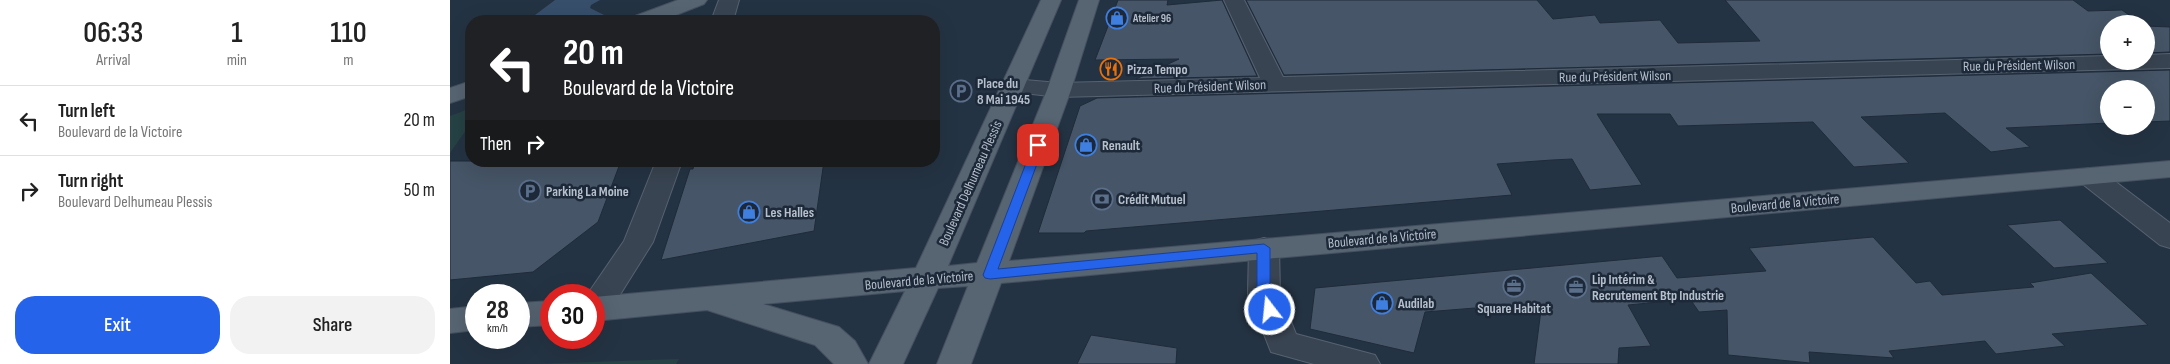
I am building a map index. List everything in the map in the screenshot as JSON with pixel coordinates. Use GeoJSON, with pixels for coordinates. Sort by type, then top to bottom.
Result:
{"type":"FeatureCollection","features":[{"type":"Feature","properties":{"kind":"main road"},"geometry":{"type":"LineString","coordinates":[[658,15],[697,0]]}},
{"type":"Feature","properties":{"kind":"main road","name":"Boulevard Delhumeau Plessis"},"geometry":{"type":"LineString","coordinates":[[886,364],[1013,86],[1050,0]]}},
{"type":"Feature","properties":{"kind":"main road"},"geometry":{"type":"LineString","coordinates":[[954,364],[990,275],[1059,90],[1089,0]]}},
{"type":"Feature","properties":{"kind":"main road"},"geometry":{"type":"LineString","coordinates":[[450,96],[465,90]]}},
{"type":"Feature","properties":{"kind":"main road","name":"Boulevard de la Victoire"},"geometry":{"type":"LineString","coordinates":[[605,308],[2170,169]]}},
{"type":"Feature","properties":{"kind":"main road"},"geometry":{"type":"LineString","coordinates":[[705,299],[827,336],[843,350],[851,364]]}},
{"type":"Feature","properties":{"kind":"main road"},"geometry":{"type":"LineString","coordinates":[[450,320],[465,319]]}},
{"type":"Feature","properties":{"kind":"street"},"geometry":{"type":"LineString","coordinates":[[724,15],[729,0]]}},
{"type":"Feature","properties":{"kind":"street"},"geometry":{"type":"LineString","coordinates":[[1234,0],[1275,84]]}},
{"type":"Feature","properties":{"kind":"street","name":"Rue du Président Wilson"},"geometry":{"type":"LineString","coordinates":[[1013,86],[1059,90],[2170,62]]}},
{"type":"Feature","properties":{"kind":"street"},"geometry":{"type":"LineString","coordinates":[[605,292],[638,242],[667,167]]}},
{"type":"Feature","properties":{"kind":"street"},"geometry":{"type":"LineString","coordinates":[[2090,176],[2170,238]]}},
{"type":"Feature","properties":{"kind":"street"},"geometry":{"type":"LineString","coordinates":[[1264,248],[1264,294],[1283,343],[1363,364]]}},
{"type":"Feature","properties":{"kind":"green space"},"geometry":{"type":"Polygon","coordinates":[[[465,110],[465,132],[450,153],[450,116],[465,110]]]}},
{"type":"Feature","properties":{"kind":"green space"},"geometry":{"type":"Polygon","coordinates":[[[679,359],[676,364],[535,364],[679,359]]]}},
{"type":"Feature","properties":{"kind":"water"},"geometry":{"type":"Polygon","coordinates":[[[555,0],[600,0],[591,5],[590,8],[604,15],[535,15],[555,0]]]}},
{"type":"Feature","properties":{"kind":"building"},"geometry":{"type":"Polygon","coordinates":[[[1118,0],[1168,0],[1167,5],[1222,0],[1257,76],[1136,79],[1179,59],[1095,60],[1118,0]]]}},
{"type":"Feature","properties":{"kind":"building"},"geometry":{"type":"Polygon","coordinates":[[[1246,0],[1537,0],[1553,19],[1595,15],[1600,23],[1660,20],[1678,43],[1760,41],[1725,0],[2073,0],[2088,11],[2122,10],[2129,15],[2100,15],[2100,54],[1284,75],[1246,0]]]}},
{"type":"Feature","properties":{"kind":"building"},"geometry":{"type":"Polygon","coordinates":[[[2155,26],[2170,27],[2170,52],[2155,53],[2155,26]]]}},
{"type":"Feature","properties":{"kind":"building"},"geometry":{"type":"Polygon","coordinates":[[[2170,70],[2170,121],[2155,122],[2155,80],[2100,80],[2100,123],[2006,128],[2030,147],[1991,152],[1945,113],[1861,117],[1909,163],[1854,167],[1813,122],[1678,126],[1670,114],[1597,114],[1642,185],[1590,190],[1572,159],[1497,164],[1512,195],[1086,231],[1084,233],[1038,233],[1080,106],[1097,98],[2170,70]]]}},
{"type":"Feature","properties":{"kind":"building","name":"Parking La Moine"},"geometry":{"type":"Polygon","coordinates":[[[450,161],[465,161],[465,167],[619,167],[598,222],[533,272],[450,280],[450,161]]]}},
{"type":"Feature","properties":{"kind":"building","name":"Les Halles"},"geometry":{"type":"Polygon","coordinates":[[[694,167],[823,167],[814,231],[661,260],[690,169],[694,167]]]}},
{"type":"Feature","properties":{"kind":"building"},"geometry":{"type":"Polygon","coordinates":[[[2060,220],[2108,263],[2054,268],[2007,225],[2060,220]]]}},
{"type":"Feature","properties":{"kind":"building"},"geometry":{"type":"Polygon","coordinates":[[[1873,237],[1916,283],[1930,281],[1942,295],[2034,287],[2030,283],[2091,273],[2148,325],[2052,334],[2065,346],[1996,354],[1985,341],[1889,351],[1894,358],[1809,352],[1810,363],[1728,355],[1727,310],[1699,312],[1690,299],[1628,305],[1651,346],[1619,348],[1618,364],[1534,364],[1541,310],[1477,315],[1475,308],[1425,312],[1414,353],[1310,329],[1315,288],[1662,256],[1677,278],[1766,271],[1749,248],[1873,237]]]}},
{"type":"Feature","properties":{"kind":"building"},"geometry":{"type":"Polygon","coordinates":[[[1091,335],[1177,348],[1176,364],[1077,364],[1091,335]]]}},
{"type":"Feature","properties":{"kind":"place","name":"Atelier 96"},"geometry":{"type":"Point","coordinates":[1117,18]}},
{"type":"Feature","properties":{"kind":"place","name":"Pizza Tempo"},"geometry":{"type":"Point","coordinates":[1111,69]}},
{"type":"Feature","properties":{"kind":"place","name":"Place du 8 Mai 1945"},"geometry":{"type":"Point","coordinates":[961,91]}},
{"type":"Feature","properties":{"kind":"place","name":"Renault"},"geometry":{"type":"Point","coordinates":[1086,145]}},
{"type":"Feature","properties":{"kind":"place","name":"Parking La Moine"},"geometry":{"type":"Point","coordinates":[530,191]}},
{"type":"Feature","properties":{"kind":"place","name":"Crédit Mutuel"},"geometry":{"type":"Point","coordinates":[1102,199]}},
{"type":"Feature","properties":{"kind":"place","name":"Les Halles"},"geometry":{"type":"Point","coordinates":[749,212]}},
{"type":"Feature","properties":{"kind":"place","name":"Square Habitat"},"geometry":{"type":"Point","coordinates":[1514,286]}},
{"type":"Feature","properties":{"kind":"place","name":"Lip Intérim & Recrutement Btp Industrie"},"geometry":{"type":"Point","coordinates":[1576,287]}},
{"type":"Feature","properties":{"kind":"place","name":"Audilab"},"geometry":{"type":"Point","coordinates":[1382,303]}},
{"type":"Feature","properties":{"kind":"route"},"geometry":{"type":"LineString","coordinates":[[1038,145],[990,275],[1264,248],[1264,294],[1270,310]]}}]}
